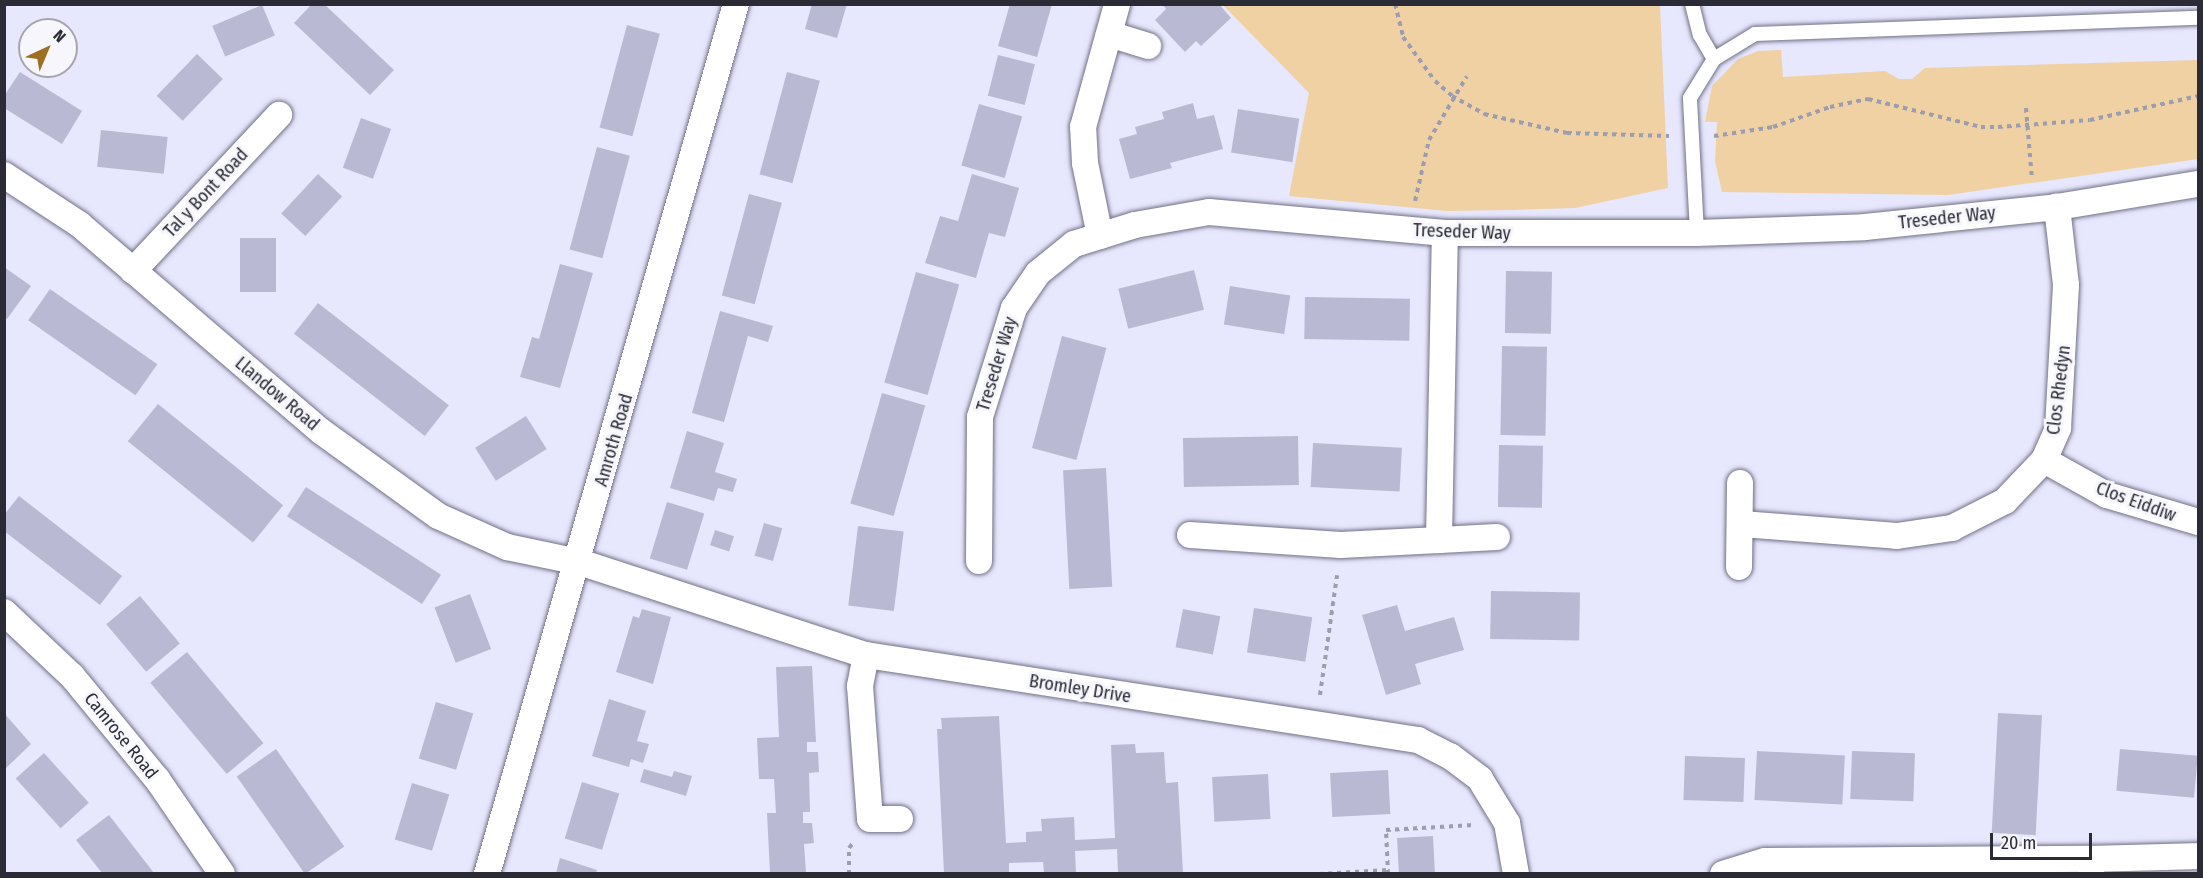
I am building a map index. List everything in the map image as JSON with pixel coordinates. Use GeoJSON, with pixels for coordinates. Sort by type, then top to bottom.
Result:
{"type":"FeatureCollection","features":[{"type":"Feature","properties":{"kind":"street","name":"Amroth Road"},"geometry":{"type":"LineString","coordinates":[[488,873],[579,562],[736,4]]}},
{"type":"Feature","properties":{"kind":"street"},"geometry":{"type":"LineString","coordinates":[[1100,236],[1088,184],[1083,127],[1117,4]]}},
{"type":"Feature","properties":{"kind":"street"},"geometry":{"type":"LineString","coordinates":[[1109,34],[1148,46]]}},
{"type":"Feature","properties":{"kind":"street","name":"Tal y Bont Road"},"geometry":{"type":"LineString","coordinates":[[133,271],[279,115]]}},
{"type":"Feature","properties":{"kind":"street","name":"Llandow Road"},"geometry":{"type":"LineString","coordinates":[[4,175],[79,224],[322,432],[438,516],[507,547],[579,562]]}},
{"type":"Feature","properties":{"kind":"street","name":"Treseder Way"},"geometry":{"type":"LineString","coordinates":[[979,561],[980,417],[1014,308],[1038,273],[1074,244],[1209,212],[1444,233],[1697,233],[1865,227],[2057,207],[2199,184]]}},
{"type":"Feature","properties":{"kind":"street","name":"Clos Rhedyn"},"geometry":{"type":"LineString","coordinates":[[1742,524],[1897,536],[1952,528],[2005,501],[2044,460],[2058,428],[2065,356],[2066,285],[2057,207]]}},
{"type":"Feature","properties":{"kind":"street"},"geometry":{"type":"LineString","coordinates":[[1438,540],[1444,233]]}},
{"type":"Feature","properties":{"kind":"street","name":"Clos Eiddiw"},"geometry":{"type":"LineString","coordinates":[[2044,460],[2107,495],[2199,522]]}},
{"type":"Feature","properties":{"kind":"street"},"geometry":{"type":"LineString","coordinates":[[1739,567],[1742,524],[1740,483]]}},
{"type":"Feature","properties":{"kind":"street"},"geometry":{"type":"LineString","coordinates":[[1190,535],[1341,545],[1497,537]]}},
{"type":"Feature","properties":{"kind":"street","name":"Bromley Drive"},"geometry":{"type":"LineString","coordinates":[[579,562],[866,655],[1315,726],[1418,740],[1450,756],[1480,779],[1508,823],[1516,873]]}},
{"type":"Feature","properties":{"kind":"street","name":"Camrose Road"},"geometry":{"type":"LineString","coordinates":[[4,612],[72,676],[157,779],[222,873]]}},
{"type":"Feature","properties":{"kind":"street"},"geometry":{"type":"LineString","coordinates":[[866,655],[860,686],[870,819],[900,819]]}},
{"type":"Feature","properties":{"kind":"street"},"geometry":{"type":"LineString","coordinates":[[1723,873],[1765,861],[2092,866],[2199,856]]}},
{"type":"Feature","properties":{"kind":"lane"},"geometry":{"type":"LineString","coordinates":[[1692,4],[1700,35],[1714,59]]}},
{"type":"Feature","properties":{"kind":"lane"},"geometry":{"type":"LineString","coordinates":[[1697,233],[1690,98],[1714,59],[1755,34],[2199,18]]}},
{"type":"Feature","properties":{"kind":"path"},"geometry":{"type":"LineString","coordinates":[[1395,4],[1404,37],[1435,81],[1452,96],[1484,114],[1541,130],[1676,136]]}},
{"type":"Feature","properties":{"kind":"path"},"geometry":{"type":"LineString","coordinates":[[1412,231],[1422,162],[1452,96],[1467,76]]}},
{"type":"Feature","properties":{"kind":"path"},"geometry":{"type":"LineString","coordinates":[[1705,136],[1757,130],[1830,107],[1868,99],[1981,127],[2090,120],[2199,96]]}},
{"type":"Feature","properties":{"kind":"path"},"geometry":{"type":"LineString","coordinates":[[2026,108],[2033,185]]}},
{"type":"Feature","properties":{"kind":"path"},"geometry":{"type":"LineString","coordinates":[[1315,726],[1341,545]]}},
{"type":"Feature","properties":{"kind":"path"},"geometry":{"type":"LineString","coordinates":[[1319,873],[1388,872],[1386,830],[1508,823]]}},
{"type":"Feature","properties":{"kind":"shaded area"},"geometry":{"type":"Polygon","coordinates":[[[1223,5],[1660,5],[1668,188],[1575,208],[1509,210],[1447,211],[1289,196],[1309,93],[1223,5]]]}},
{"type":"Feature","properties":{"kind":"shaded area"},"geometry":{"type":"Polygon","coordinates":[[[1781,50],[1783,77],[1885,71],[1899,79],[1912,79],[1925,68],[2198,60],[2198,159],[1948,195],[1722,192],[1715,161],[1717,122],[1705,122],[1712,86],[1738,59],[1758,51],[1781,50]]]}},
{"type":"Feature","properties":{"kind":"building"},"geometry":{"type":"Polygon","coordinates":[[[312,4],[324,4],[394,70],[370,95],[294,23],[312,4]]]}},
{"type":"Feature","properties":{"kind":"building"},"geometry":{"type":"Polygon","coordinates":[[[812,4],[847,4],[837,38],[805,29],[812,4]]]}},
{"type":"Feature","properties":{"kind":"building"},"geometry":{"type":"Polygon","coordinates":[[[1010,4],[1052,4],[1037,57],[998,46],[1010,4]]]}},
{"type":"Feature","properties":{"kind":"building"},"geometry":{"type":"Polygon","coordinates":[[[1162,4],[1219,4],[1231,18],[1201,46],[1196,41],[1185,52],[1155,20],[1166,9],[1162,4]]]}},
{"type":"Feature","properties":{"kind":"building"},"geometry":{"type":"Polygon","coordinates":[[[262,5],[275,35],[225,56],[212,26],[262,5]]]}},
{"type":"Feature","properties":{"kind":"building"},"geometry":{"type":"Polygon","coordinates":[[[627,25],[660,34],[632,136],[600,127],[627,25]]]}},
{"type":"Feature","properties":{"kind":"building"},"geometry":{"type":"Polygon","coordinates":[[[197,54],[223,79],[183,121],[157,96],[197,54]]]}},
{"type":"Feature","properties":{"kind":"building"},"geometry":{"type":"Polygon","coordinates":[[[998,55],[1035,64],[1025,105],[988,96],[998,55]]]}},
{"type":"Feature","properties":{"kind":"building"},"geometry":{"type":"Polygon","coordinates":[[[787,72],[820,81],[792,183],[760,174],[787,72]]]}},
{"type":"Feature","properties":{"kind":"building"},"geometry":{"type":"Polygon","coordinates":[[[18,75],[18,78],[30,78],[82,111],[62,144],[4,108],[4,96],[18,75]]]}},
{"type":"Feature","properties":{"kind":"building"},"geometry":{"type":"Polygon","coordinates":[[[1193,103],[1197,119],[1214,115],[1223,149],[1170,163],[1172,168],[1130,179],[1119,139],[1137,134],[1135,127],[1164,119],[1162,112],[1193,103]]]}},
{"type":"Feature","properties":{"kind":"building"},"geometry":{"type":"Polygon","coordinates":[[[979,104],[1022,116],[1005,178],[961,166],[979,104]]]}},
{"type":"Feature","properties":{"kind":"building"},"geometry":{"type":"Polygon","coordinates":[[[1238,109],[1299,119],[1292,162],[1231,152],[1238,109]]]}},
{"type":"Feature","properties":{"kind":"building"},"geometry":{"type":"Polygon","coordinates":[[[361,118],[391,129],[373,179],[343,168],[361,118]]]}},
{"type":"Feature","properties":{"kind":"building"},"geometry":{"type":"Polygon","coordinates":[[[101,130],[168,137],[164,174],[97,167],[101,130]]]}},
{"type":"Feature","properties":{"kind":"building"},"geometry":{"type":"Polygon","coordinates":[[[597,147],[630,156],[602,258],[570,249],[597,147]]]}},
{"type":"Feature","properties":{"kind":"building"},"geometry":{"type":"Polygon","coordinates":[[[318,174],[342,197],[305,236],[281,213],[318,174]]]}},
{"type":"Feature","properties":{"kind":"building"},"geometry":{"type":"Polygon","coordinates":[[[972,174],[1019,188],[1005,237],[989,233],[976,278],[925,263],[940,216],[958,221],[972,174]]]}},
{"type":"Feature","properties":{"kind":"building"},"geometry":{"type":"Polygon","coordinates":[[[749,194],[782,203],[755,304],[722,295],[749,194]]]}},
{"type":"Feature","properties":{"kind":"building"},"geometry":{"type":"Polygon","coordinates":[[[240,238],[276,238],[276,292],[240,292],[240,238]]]}},
{"type":"Feature","properties":{"kind":"building"},"geometry":{"type":"Polygon","coordinates":[[[560,264],[593,273],[560,388],[520,377],[532,337],[539,339],[560,264]]]}},
{"type":"Feature","properties":{"kind":"building"},"geometry":{"type":"Polygon","coordinates":[[[4,267],[31,286],[7,319],[4,317],[4,267]]]}},
{"type":"Feature","properties":{"kind":"building"},"geometry":{"type":"Polygon","coordinates":[[[1194,270],[1204,310],[1128,329],[1118,289],[1194,270]]]}},
{"type":"Feature","properties":{"kind":"building"},"geometry":{"type":"Polygon","coordinates":[[[1506,271],[1552,272],[1551,334],[1505,333],[1506,271]]]}},
{"type":"Feature","properties":{"kind":"building"},"geometry":{"type":"Polygon","coordinates":[[[916,272],[959,284],[928,395],[884,383],[916,272]]]}},
{"type":"Feature","properties":{"kind":"building"},"geometry":{"type":"Polygon","coordinates":[[[1230,286],[1290,296],[1284,334],[1224,325],[1230,286]]]}},
{"type":"Feature","properties":{"kind":"building"},"geometry":{"type":"Polygon","coordinates":[[[50,289],[157,364],[136,395],[28,320],[50,289]]]}},
{"type":"Feature","properties":{"kind":"building"},"geometry":{"type":"Polygon","coordinates":[[[1305,297],[1410,299],[1409,341],[1304,339],[1305,297]]]}},
{"type":"Feature","properties":{"kind":"building"},"geometry":{"type":"Polygon","coordinates":[[[318,303],[449,405],[425,436],[294,334],[318,303]]]}},
{"type":"Feature","properties":{"kind":"building"},"geometry":{"type":"Polygon","coordinates":[[[720,311],[773,326],[768,342],[748,336],[724,422],[692,413],[720,311]]]}},
{"type":"Feature","properties":{"kind":"building"},"geometry":{"type":"Polygon","coordinates":[[[1062,336],[1106,348],[1076,460],[1032,448],[1062,336]]]}},
{"type":"Feature","properties":{"kind":"building"},"geometry":{"type":"Polygon","coordinates":[[[1502,346],[1547,347],[1545,436],[1500,435],[1502,346]]]}},
{"type":"Feature","properties":{"kind":"building"},"geometry":{"type":"Polygon","coordinates":[[[882,393],[925,405],[894,516],[850,504],[882,393]]]}},
{"type":"Feature","properties":{"kind":"building"},"geometry":{"type":"Polygon","coordinates":[[[158,404],[283,505],[253,543],[128,441],[158,404]]]}},
{"type":"Feature","properties":{"kind":"building"},"geometry":{"type":"Polygon","coordinates":[[[526,416],[547,449],[496,481],[475,448],[526,416]]]}},
{"type":"Feature","properties":{"kind":"building"},"geometry":{"type":"Polygon","coordinates":[[[687,431],[724,443],[715,472],[737,479],[733,492],[718,488],[714,501],[670,488],[687,431]]]}},
{"type":"Feature","properties":{"kind":"building"},"geometry":{"type":"Polygon","coordinates":[[[1298,436],[1299,485],[1184,487],[1183,438],[1298,436]]]}},
{"type":"Feature","properties":{"kind":"building"},"geometry":{"type":"Polygon","coordinates":[[[1313,443],[1402,448],[1400,492],[1311,487],[1313,443]]]}},
{"type":"Feature","properties":{"kind":"building"},"geometry":{"type":"Polygon","coordinates":[[[1499,445],[1543,446],[1542,508],[1498,507],[1499,445]]]}},
{"type":"Feature","properties":{"kind":"building"},"geometry":{"type":"Polygon","coordinates":[[[1106,468],[1112,587],[1069,589],[1063,470],[1106,468]]]}},
{"type":"Feature","properties":{"kind":"building"},"geometry":{"type":"Polygon","coordinates":[[[306,487],[441,575],[422,604],[287,516],[306,487]]]}},
{"type":"Feature","properties":{"kind":"building"},"geometry":{"type":"Polygon","coordinates":[[[19,496],[122,576],[100,605],[4,531],[4,515],[19,496]]]}},
{"type":"Feature","properties":{"kind":"building"},"geometry":{"type":"Polygon","coordinates":[[[667,502],[704,513],[687,570],[650,558],[667,502]]]}},
{"type":"Feature","properties":{"kind":"building"},"geometry":{"type":"Polygon","coordinates":[[[764,523],[782,528],[773,561],[755,556],[764,523]]]}},
{"type":"Feature","properties":{"kind":"building"},"geometry":{"type":"Polygon","coordinates":[[[858,526],[904,532],[894,611],[848,605],[858,526]]]}},
{"type":"Feature","properties":{"kind":"building"},"geometry":{"type":"Polygon","coordinates":[[[715,530],[734,536],[729,551],[710,545],[715,530]]]}},
{"type":"Feature","properties":{"kind":"building"},"geometry":{"type":"Polygon","coordinates":[[[1491,591],[1580,593],[1579,641],[1490,639],[1491,591]]]}},
{"type":"Feature","properties":{"kind":"building"},"geometry":{"type":"Polygon","coordinates":[[[470,594],[491,649],[456,663],[435,608],[470,594]]]}},
{"type":"Feature","properties":{"kind":"building"},"geometry":{"type":"Polygon","coordinates":[[[140,596],[180,643],[146,672],[106,624],[140,596]]]}},
{"type":"Feature","properties":{"kind":"building"},"geometry":{"type":"Polygon","coordinates":[[[1397,605],[1405,631],[1454,617],[1464,650],[1415,664],[1421,684],[1386,695],[1362,615],[1397,605]]]}},
{"type":"Feature","properties":{"kind":"building"},"geometry":{"type":"Polygon","coordinates":[[[1254,608],[1312,617],[1305,662],[1247,652],[1254,608]]]}},
{"type":"Feature","properties":{"kind":"building"},"geometry":{"type":"Polygon","coordinates":[[[642,609],[671,617],[653,684],[616,672],[633,616],[639,618],[642,609]]]}},
{"type":"Feature","properties":{"kind":"building"},"geometry":{"type":"Polygon","coordinates":[[[1183,609],[1220,616],[1213,655],[1176,647],[1183,609]]]}},
{"type":"Feature","properties":{"kind":"building"},"geometry":{"type":"Polygon","coordinates":[[[187,652],[263,743],[227,774],[150,683],[187,652]]]}},
{"type":"Feature","properties":{"kind":"building"},"geometry":{"type":"Polygon","coordinates":[[[812,666],[816,742],[807,742],[807,752],[818,752],[819,772],[809,773],[810,812],[803,812],[803,823],[812,823],[814,843],[804,844],[806,873],[770,873],[767,813],[776,813],[774,779],[759,779],[757,738],[779,737],[776,667],[812,666]]]}},
{"type":"Feature","properties":{"kind":"building"},"geometry":{"type":"Polygon","coordinates":[[[609,699],[646,711],[637,741],[649,744],[643,763],[631,759],[629,767],[592,756],[609,699]]]}},
{"type":"Feature","properties":{"kind":"building"},"geometry":{"type":"Polygon","coordinates":[[[436,702],[473,713],[456,770],[419,758],[436,702]]]}},
{"type":"Feature","properties":{"kind":"building"},"geometry":{"type":"Polygon","coordinates":[[[4,713],[31,744],[4,770],[4,713]]]}},
{"type":"Feature","properties":{"kind":"building"},"geometry":{"type":"Polygon","coordinates":[[[1998,713],[2042,715],[2036,835],[1992,833],[1998,713]]]}},
{"type":"Feature","properties":{"kind":"building"},"geometry":{"type":"Polygon","coordinates":[[[999,716],[1006,843],[1026,842],[1026,832],[1042,831],[1041,819],[1074,817],[1075,840],[1115,838],[1111,745],[1135,744],[1136,753],[1164,752],[1166,783],[1178,782],[1183,873],[1118,873],[1117,849],[1075,851],[1076,873],[1044,873],[1043,862],[1009,863],[1009,873],[944,873],[937,729],[942,729],[941,718],[999,716]]]}},
{"type":"Feature","properties":{"kind":"building"},"geometry":{"type":"Polygon","coordinates":[[[276,749],[344,846],[305,874],[237,777],[276,749]]]}},
{"type":"Feature","properties":{"kind":"building"},"geometry":{"type":"Polygon","coordinates":[[[2120,749],[2198,756],[2194,798],[2116,791],[2120,749]]]}},
{"type":"Feature","properties":{"kind":"building"},"geometry":{"type":"Polygon","coordinates":[[[1757,751],[1845,756],[1842,805],[1754,800],[1757,751]]]}},
{"type":"Feature","properties":{"kind":"building"},"geometry":{"type":"Polygon","coordinates":[[[1852,751],[1915,753],[1913,801],[1850,799],[1852,751]]]}},
{"type":"Feature","properties":{"kind":"building"},"geometry":{"type":"Polygon","coordinates":[[[44,753],[89,803],[61,828],[16,778],[44,753]]]}},
{"type":"Feature","properties":{"kind":"building"},"geometry":{"type":"Polygon","coordinates":[[[1685,756],[1745,758],[1743,802],[1683,800],[1685,756]]]}},
{"type":"Feature","properties":{"kind":"building"},"geometry":{"type":"Polygon","coordinates":[[[644,769],[672,777],[674,771],[692,776],[686,796],[640,782],[644,769]]]}},
{"type":"Feature","properties":{"kind":"building"},"geometry":{"type":"Polygon","coordinates":[[[1388,770],[1390,814],[1332,817],[1330,773],[1388,770]]]}},
{"type":"Feature","properties":{"kind":"building"},"geometry":{"type":"Polygon","coordinates":[[[1268,774],[1270,819],[1214,822],[1212,777],[1268,774]]]}},
{"type":"Feature","properties":{"kind":"building"},"geometry":{"type":"Polygon","coordinates":[[[582,782],[619,793],[602,850],[565,838],[582,782]]]}},
{"type":"Feature","properties":{"kind":"building"},"geometry":{"type":"Polygon","coordinates":[[[412,783],[449,794],[432,851],[395,839],[412,783]]]}},
{"type":"Feature","properties":{"kind":"building"},"geometry":{"type":"Polygon","coordinates":[[[109,815],[154,873],[102,873],[76,840],[109,815]]]}},
{"type":"Feature","properties":{"kind":"building"},"geometry":{"type":"Polygon","coordinates":[[[1433,836],[1435,873],[1399,874],[1397,838],[1433,836]]]}},
{"type":"Feature","properties":{"kind":"building"},"geometry":{"type":"Polygon","coordinates":[[[560,858],[597,870],[596,873],[556,873],[560,858]]]}}]}
